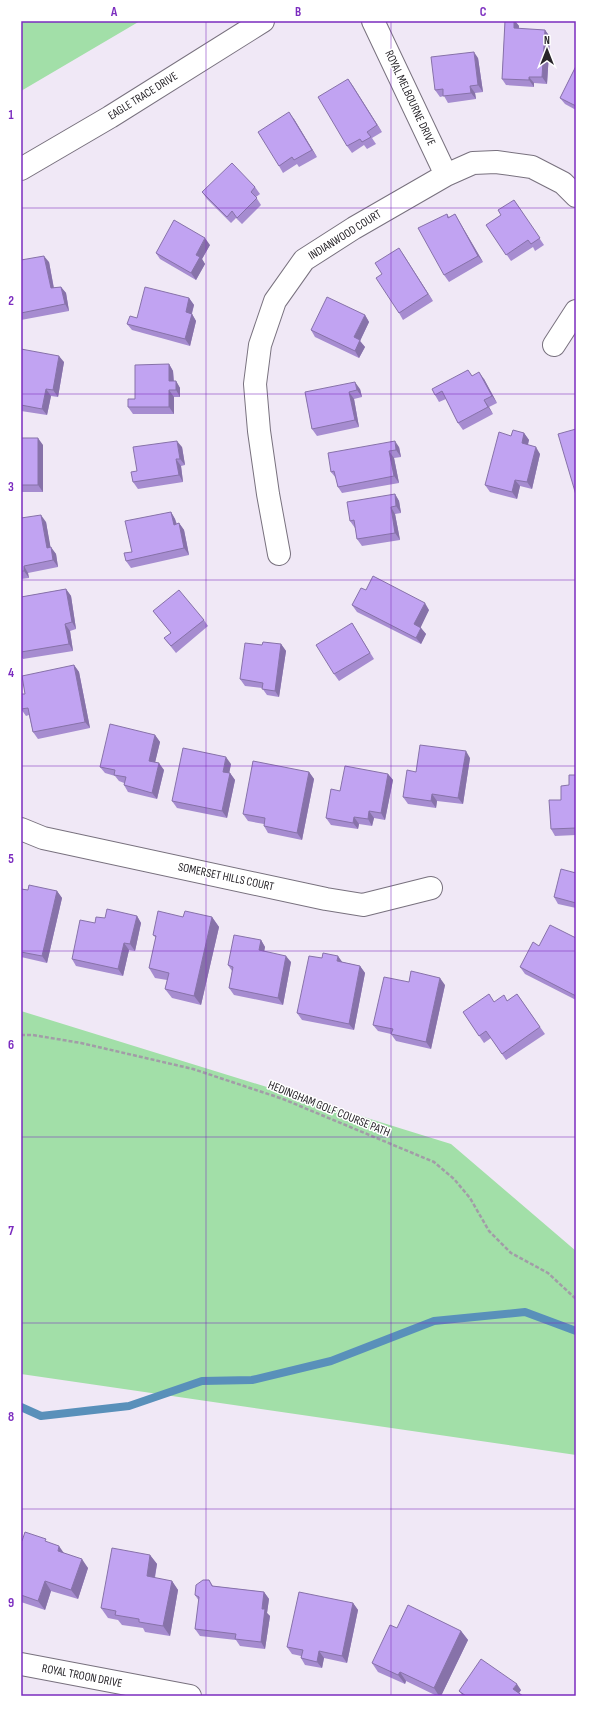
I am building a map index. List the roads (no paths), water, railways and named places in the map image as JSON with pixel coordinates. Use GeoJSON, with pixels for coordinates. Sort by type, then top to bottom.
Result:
{"type":"FeatureCollection","features":[{"type":"Feature","properties":{"kind":"street","name":"EAGLE TRACE DRIVE"},"geometry":{"type":"LineString","coordinates":[[21,169],[110,117],[263,21]]}},
{"type":"Feature","properties":{"kind":"street","name":"ROYAL MELBOURNE DRIVE"},"geometry":{"type":"LineString","coordinates":[[373,21],[446,175]]}},
{"type":"Feature","properties":{"kind":"street","name":"INDIANWOOD COURT"},"geometry":{"type":"LineString","coordinates":[[279,554],[268,494],[259,431],[255,384],[260,344],[275,301],[304,260],[354,228],[446,175],[473,163],[496,162],[532,167],[563,183],[576,196]]}},
{"type":"Feature","properties":{"kind":"street"},"geometry":{"type":"LineString","coordinates":[[554,344],[576,311]]}},
{"type":"Feature","properties":{"kind":"street","name":"SOMERSET HILLS COURT"},"geometry":{"type":"LineString","coordinates":[[21,829],[51,840],[326,899],[363,905],[431,888]]}},
{"type":"Feature","properties":{"kind":"street","name":"ROYAL TROON DRIVE"},"geometry":{"type":"LineString","coordinates":[[21,1664],[190,1696]]}},
{"type":"Feature","properties":{"kind":"waterway"},"geometry":{"type":"LineString","coordinates":[[21,1407],[41,1416],[129,1406],[202,1381],[252,1380],[331,1361],[434,1321],[525,1312],[576,1331]]}}]}
